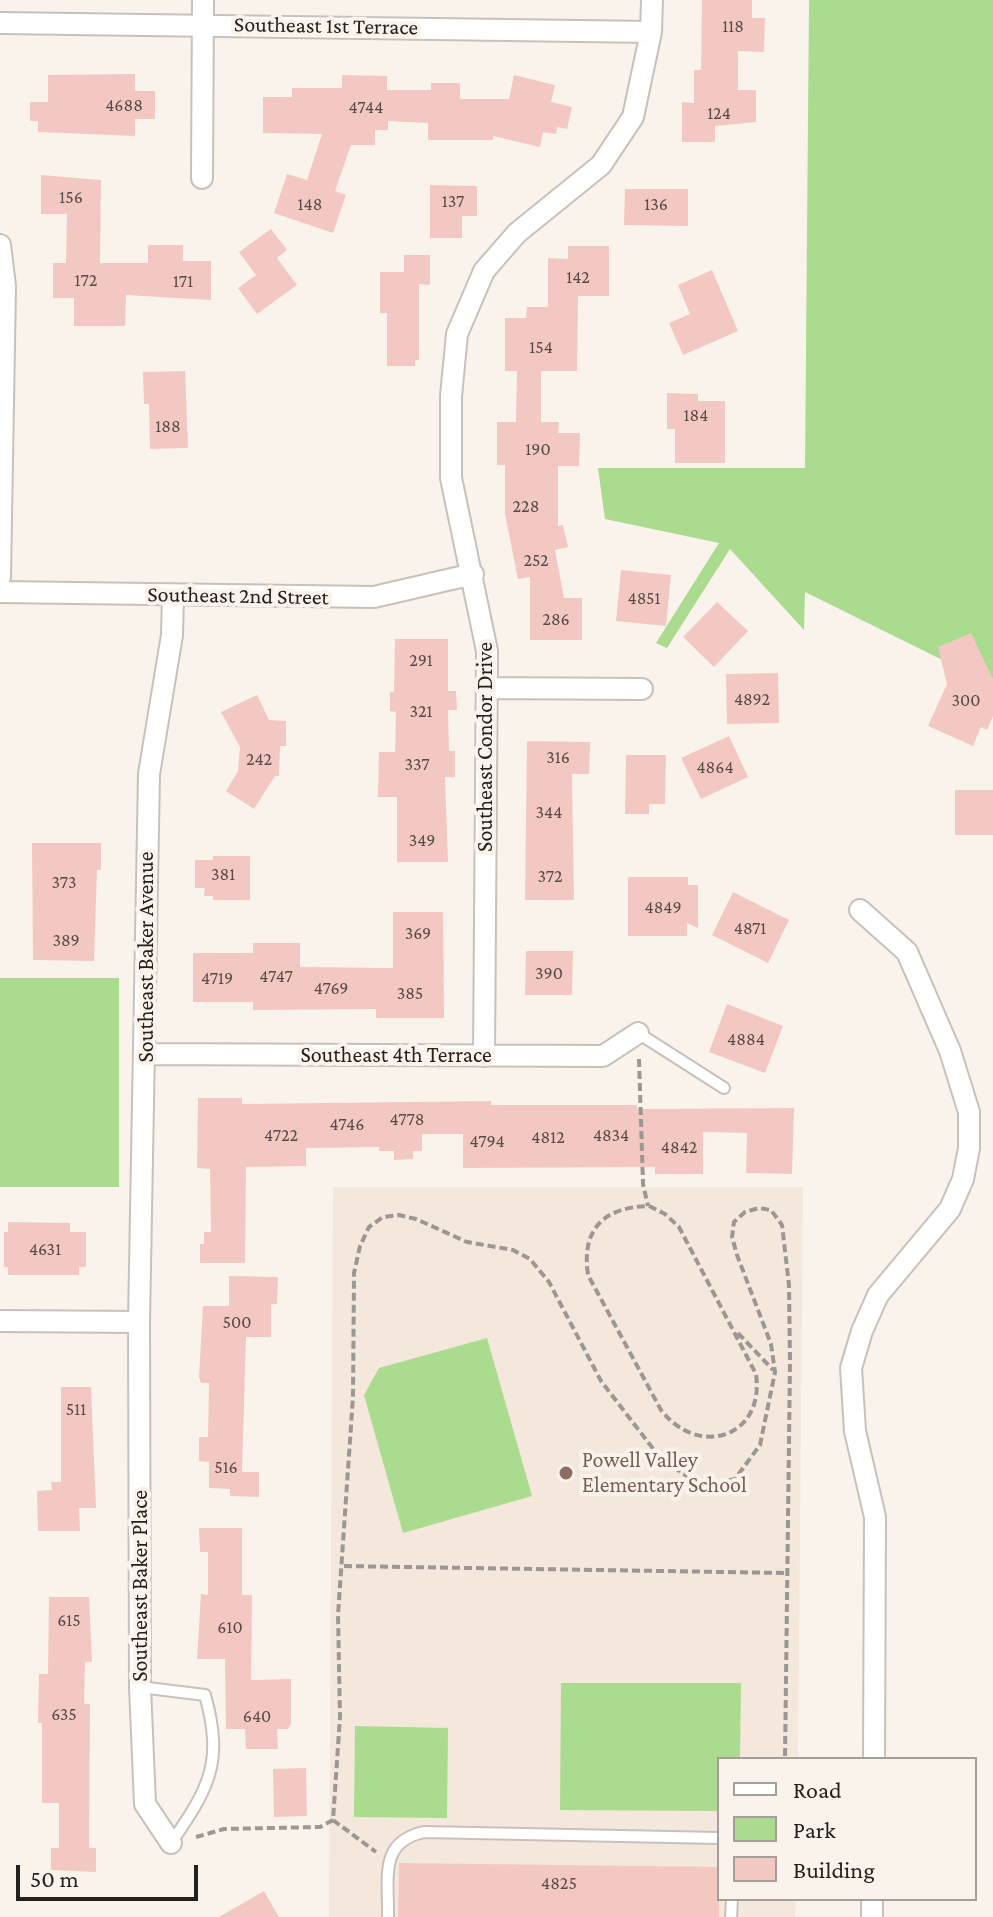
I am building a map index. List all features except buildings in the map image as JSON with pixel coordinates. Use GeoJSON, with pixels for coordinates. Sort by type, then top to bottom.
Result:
{"type":"FeatureCollection","features":[{"type":"Feature","properties":{"kind":"street"},"geometry":{"type":"LineString","coordinates":[[202,178],[203,0]]}},
{"type":"Feature","properties":{"kind":"street","name":"Southeast Condor Drive"},"geometry":{"type":"LineString","coordinates":[[484,1056],[487,651],[451,478],[451,396],[457,334],[484,271],[517,233],[601,165],[633,117],[651,32],[652,0]]}},
{"type":"Feature","properties":{"kind":"street","name":"Southeast 1st Terrace"},"geometry":{"type":"LineString","coordinates":[[0,23],[651,32]]}},
{"type":"Feature","properties":{"kind":"street"},"geometry":{"type":"LineString","coordinates":[[0,245],[5,286],[0,577]]}},
{"type":"Feature","properties":{"kind":"street","name":"Southeast 2nd Street"},"geometry":{"type":"LineString","coordinates":[[0,592],[374,597],[473,574]]}},
{"type":"Feature","properties":{"kind":"street","name":"Southeast Baker Avenue"},"geometry":{"type":"LineString","coordinates":[[139,1322],[149,774],[172,635],[173,595]]}},
{"type":"Feature","properties":{"kind":"street"},"geometry":{"type":"LineString","coordinates":[[488,688],[642,689]]}},
{"type":"Feature","properties":{"kind":"street"},"geometry":{"type":"LineString","coordinates":[[860,910],[907,952],[950,1051],[969,1112],[969,1148],[963,1179],[950,1209],[878,1295],[862,1331],[851,1368],[855,1431],[875,1517],[874,1757]]}},
{"type":"Feature","properties":{"kind":"street","name":"Southeast 4th Terrace"},"geometry":{"type":"LineString","coordinates":[[145,1054],[603,1056],[638,1033]]}},
{"type":"Feature","properties":{"kind":"street"},"geometry":{"type":"LineString","coordinates":[[0,1321],[139,1322]]}},
{"type":"Feature","properties":{"kind":"street","name":"Southeast Baker Place"},"geometry":{"type":"LineString","coordinates":[[139,1322],[140,1687],[145,1804],[171,1843]]}},
{"type":"Feature","properties":{"kind":"lane"},"geometry":{"type":"LineString","coordinates":[[638,1033],[724,1088]]}},
{"type":"Feature","properties":{"kind":"lane"},"geometry":{"type":"LineString","coordinates":[[140,1687],[205,1695],[211,1715],[213,1758],[205,1793],[171,1843]]}},
{"type":"Feature","properties":{"kind":"lane"},"geometry":{"type":"LineString","coordinates":[[388,1917],[389,1861],[400,1841],[424,1832],[717,1838]]}},
{"type":"Feature","properties":{"kind":"path"},"geometry":{"type":"LineString","coordinates":[[638,1033],[643,1184],[649,1206]]}},
{"type":"Feature","properties":{"kind":"path"},"geometry":{"type":"LineString","coordinates":[[649,1206],[665,1214],[679,1227],[756,1374],[758,1386],[753,1407],[744,1422],[731,1433],[712,1438],[691,1436],[673,1426],[661,1410],[588,1275],[585,1257],[589,1238],[598,1223],[614,1212],[649,1206]]}},
{"type":"Feature","properties":{"kind":"path"},"geometry":{"type":"LineString","coordinates":[[333,1820],[340,1717],[338,1615],[344,1566],[353,1397],[354,1273],[360,1246],[369,1227],[383,1217],[399,1215],[416,1219],[467,1242],[513,1250],[530,1259],[549,1282],[576,1339],[610,1394],[661,1459],[693,1480],[715,1484],[735,1479],[760,1445],[775,1372],[771,1344],[732,1237],[734,1222],[745,1212],[759,1208],[771,1210],[782,1225],[789,1285],[785,1757]]}},
{"type":"Feature","properties":{"kind":"path"},"geometry":{"type":"LineString","coordinates":[[733,1326],[775,1372]]}},
{"type":"Feature","properties":{"kind":"path"},"geometry":{"type":"LineString","coordinates":[[344,1566],[787,1573]]}},
{"type":"Feature","properties":{"kind":"path"},"geometry":{"type":"LineString","coordinates":[[171,1843],[224,1829],[320,1827],[333,1820]]}},
{"type":"Feature","properties":{"kind":"path"},"geometry":{"type":"LineString","coordinates":[[333,1820],[389,1861]]}},
{"type":"Feature","properties":{"kind":"shaded area","name":"Powell Valley Elementary School"},"geometry":{"type":"Polygon","coordinates":[[[333,1187],[803,1187],[798,1757],[717,1757],[717,1901],[796,1901],[795,1917],[329,1917],[333,1187]]]}},
{"type":"Feature","properties":{"kind":"green space"},"geometry":{"type":"Polygon","coordinates":[[[809,0],[993,0],[993,685],[805,592],[804,630],[730,549],[667,648],[656,643],[719,543],[605,519],[598,468],[805,468],[809,0]]]}},
{"type":"Feature","properties":{"kind":"green space"},"geometry":{"type":"Polygon","coordinates":[[[0,978],[119,978],[119,1187],[0,1187],[0,978]]]}},
{"type":"Feature","properties":{"kind":"green space"},"geometry":{"type":"Polygon","coordinates":[[[487,1338],[532,1496],[403,1533],[364,1395],[379,1368],[487,1338]]]}},
{"type":"Feature","properties":{"kind":"green space"},"geometry":{"type":"Polygon","coordinates":[[[561,1683],[741,1683],[740,1757],[717,1757],[717,1811],[560,1810],[561,1683]]]}},
{"type":"Feature","properties":{"kind":"green space"},"geometry":{"type":"Polygon","coordinates":[[[355,1726],[448,1728],[447,1818],[354,1817],[355,1726]]]}},
{"type":"Feature","properties":{"kind":"place","name":"Powell Valley Elementary School"},"geometry":{"type":"Point","coordinates":[566,1473]}}]}
